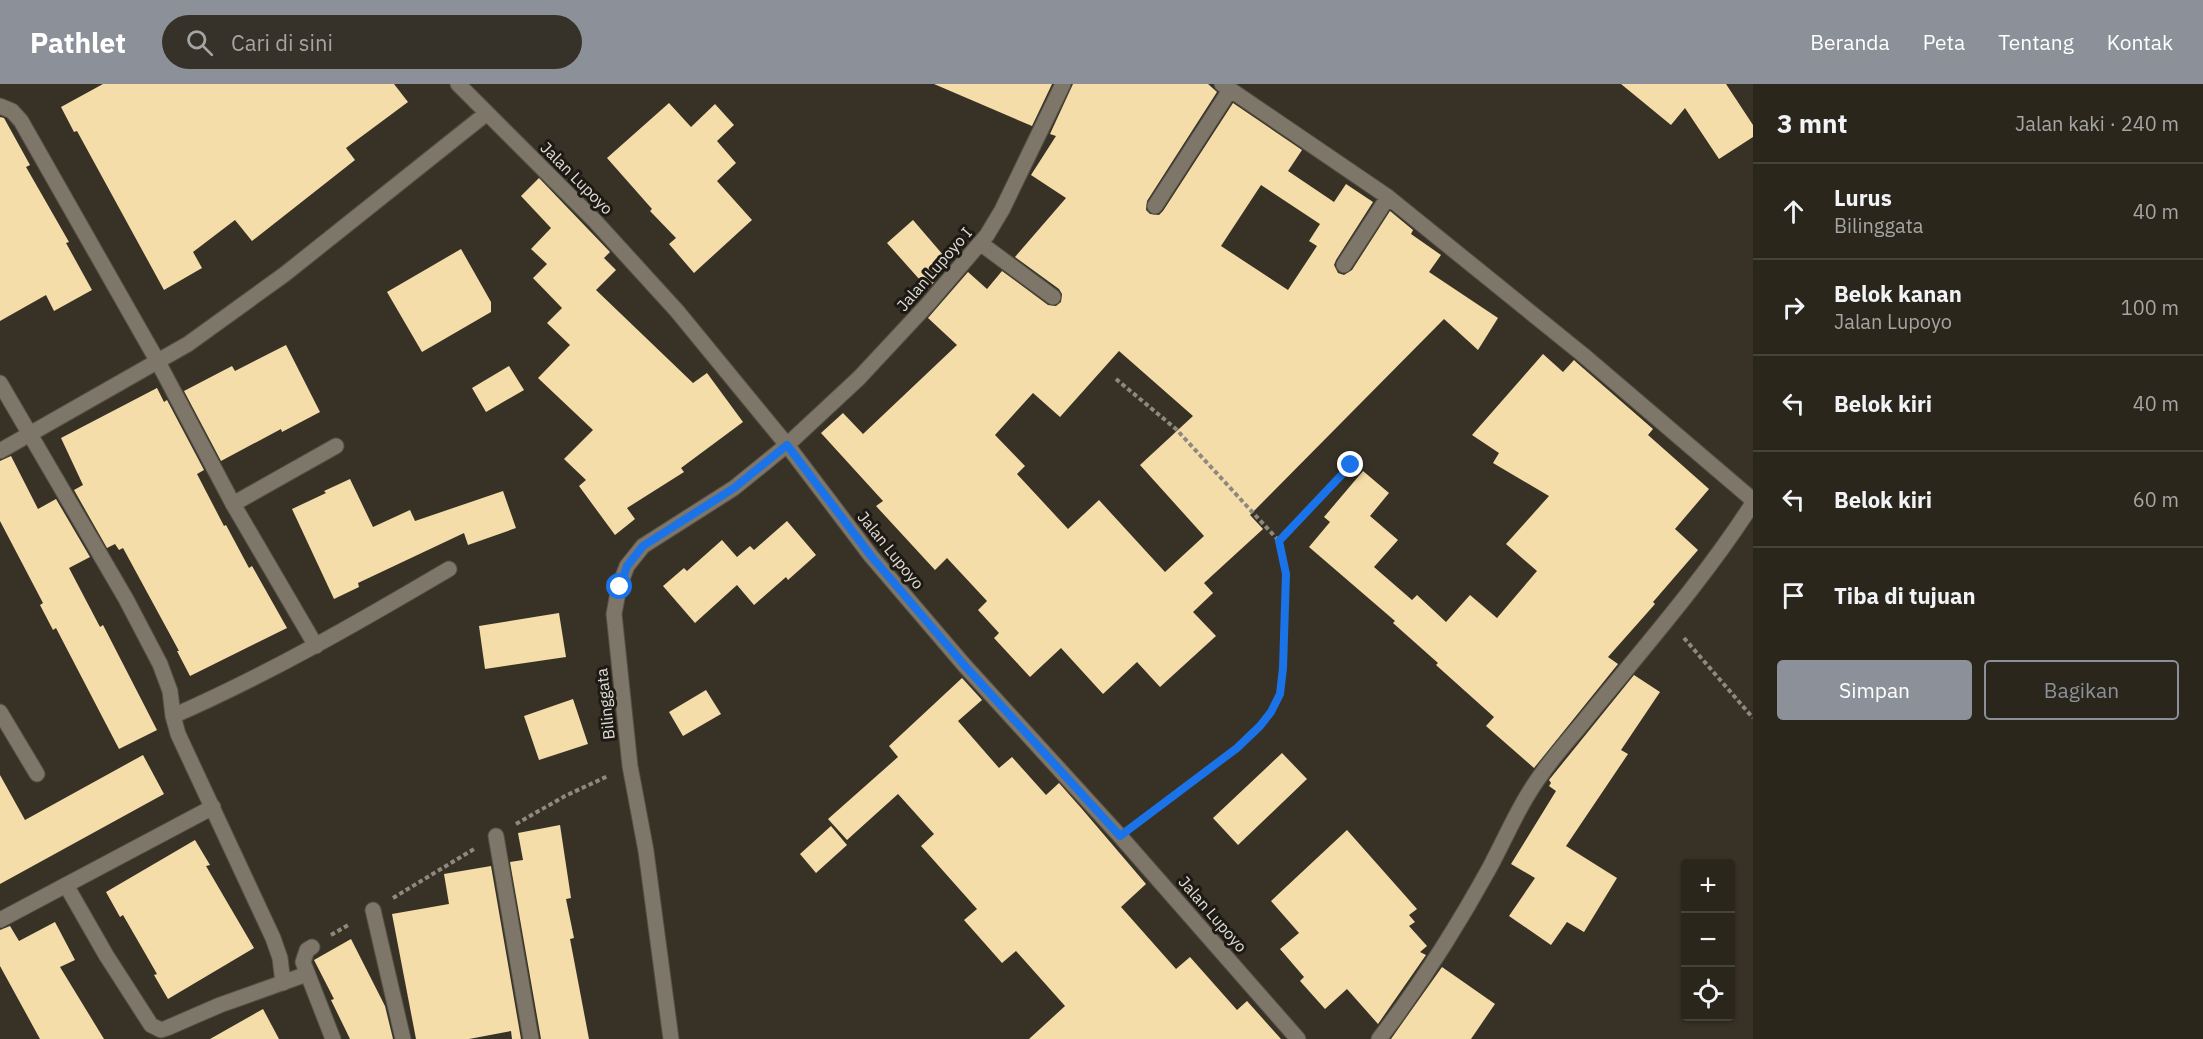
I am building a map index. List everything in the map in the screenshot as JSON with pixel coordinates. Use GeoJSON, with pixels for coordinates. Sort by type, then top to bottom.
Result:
{"type":"FeatureCollection","features":[{"type":"Feature","properties":{"kind":"street","name":"Jalan Lupoyo"},"geometry":{"type":"LineString","coordinates":[[458,84],[595,221],[677,311],[787,445],[878,565],[965,666],[1120,836],[1298,1039]]}},
{"type":"Feature","properties":{"kind":"street","name":"Jalan Lupoyo I"},"geometry":{"type":"LineString","coordinates":[[787,445],[859,378],[928,304],[980,243],[1002,210],[1063,84]]}},
{"type":"Feature","properties":{"kind":"street"},"geometry":{"type":"LineString","coordinates":[[1155,206],[1226,87],[1388,197],[1582,354],[1753,502],[1736,530],[1668,619],[1543,772],[1515,816],[1453,932],[1403,1008],[1379,1039]]}},
{"type":"Feature","properties":{"kind":"street"},"geometry":{"type":"LineString","coordinates":[[0,106],[12,111],[21,121],[158,362],[233,504],[316,645]]}},
{"type":"Feature","properties":{"kind":"street"},"geometry":{"type":"LineString","coordinates":[[0,452],[188,344],[285,274],[487,113]]}},
{"type":"Feature","properties":{"kind":"street"},"geometry":{"type":"LineString","coordinates":[[1344,265],[1388,197]]}},
{"type":"Feature","properties":{"kind":"street"},"geometry":{"type":"LineString","coordinates":[[980,243],[1053,297]]}},
{"type":"Feature","properties":{"kind":"street"},"geometry":{"type":"LineString","coordinates":[[0,383],[126,599],[160,664],[170,691],[178,735],[273,938],[280,958],[283,982]]}},
{"type":"Feature","properties":{"kind":"street","name":"Bilinggata"},"geometry":{"type":"LineString","coordinates":[[671,1039],[646,851],[630,766],[614,614],[627,566],[643,546],[734,488],[787,445]]}},
{"type":"Feature","properties":{"kind":"street"},"geometry":{"type":"LineString","coordinates":[[233,504],[336,446]]}},
{"type":"Feature","properties":{"kind":"street"},"geometry":{"type":"LineString","coordinates":[[173,716],[210,700],[316,645],[449,569]]}},
{"type":"Feature","properties":{"kind":"street"},"geometry":{"type":"LineString","coordinates":[[0,712],[37,774]]}},
{"type":"Feature","properties":{"kind":"street"},"geometry":{"type":"LineString","coordinates":[[0,920],[213,807]]}},
{"type":"Feature","properties":{"kind":"street"},"geometry":{"type":"LineString","coordinates":[[496,836],[531,1039]]}},
{"type":"Feature","properties":{"kind":"street"},"geometry":{"type":"LineString","coordinates":[[66,885],[106,955],[151,1025],[156,1028],[167,1028],[220,1005],[307,974]]}},
{"type":"Feature","properties":{"kind":"street"},"geometry":{"type":"LineString","coordinates":[[373,910],[403,1039]]}},
{"type":"Feature","properties":{"kind":"street"},"geometry":{"type":"LineString","coordinates":[[312,946],[304,955],[307,974],[333,1039]]}},
{"type":"Feature","properties":{"kind":"path"},"geometry":{"type":"LineString","coordinates":[[1116,379],[1176,429],[1279,541],[1286,574],[1283,668],[1280,694],[1271,712],[1237,748],[1120,836]]}},
{"type":"Feature","properties":{"kind":"path"},"geometry":{"type":"LineString","coordinates":[[1279,541],[1351,465]]}},
{"type":"Feature","properties":{"kind":"path"},"geometry":{"type":"LineString","coordinates":[[1668,619],[1753,718]]}},
{"type":"Feature","properties":{"kind":"path"},"geometry":{"type":"LineString","coordinates":[[312,946],[496,836],[593,783]]}},
{"type":"Feature","properties":{"kind":"building"},"geometry":{"type":"Polygon","coordinates":[[[103,84],[394,84],[408,102],[346,148],[355,160],[252,241],[235,220],[193,252],[202,268],[164,290],[77,131],[74,132],[61,107],[103,84]]]}},
{"type":"Feature","properties":{"kind":"building"},"geometry":{"type":"Polygon","coordinates":[[[934,84],[1052,84],[1032,126],[934,84]]]}},
{"type":"Feature","properties":{"kind":"building"},"geometry":{"type":"Polygon","coordinates":[[[1073,84],[1208,84],[1217,92],[1147,201],[1146,210],[1150,214],[1159,215],[1163,211],[1233,103],[1302,150],[1288,171],[1334,202],[1346,184],[1373,202],[1336,260],[1334,265],[1338,273],[1344,275],[1352,270],[1390,211],[1413,230],[1411,234],[1441,255],[1429,272],[1498,318],[1478,350],[1444,319],[1250,515],[1263,529],[1204,583],[1213,593],[1193,612],[1216,636],[1160,687],[1137,662],[1103,694],[1061,648],[1030,677],[994,638],[999,633],[978,610],[987,601],[947,558],[935,570],[876,506],[883,501],[821,433],[843,413],[863,434],[957,345],[928,318],[968,272],[987,289],[1002,271],[1048,305],[1056,306],[1061,302],[1062,294],[1059,289],[1015,257],[1066,198],[1031,175],[1056,136],[1050,134],[1073,84]],[[1261,185],[1221,246],[1288,290],[1317,246],[1309,241],[1320,224],[1261,185]],[[1119,351],[1060,417],[1033,393],[995,435],[1025,466],[1017,474],[1068,529],[1099,500],[1165,572],[1204,536],[1140,465],[1193,416],[1119,351]]]}},
{"type":"Feature","properties":{"kind":"building"},"geometry":{"type":"Polygon","coordinates":[[[1621,84],[1726,84],[1753,125],[1753,137],[1719,159],[1685,108],[1671,125],[1621,84]]]}},
{"type":"Feature","properties":{"kind":"building"},"geometry":{"type":"Polygon","coordinates":[[[669,103],[691,127],[715,104],[734,125],[717,141],[736,163],[717,181],[752,220],[694,273],[669,244],[676,238],[650,211],[652,209],[607,158],[669,103]]]}},
{"type":"Feature","properties":{"kind":"building"},"geometry":{"type":"Polygon","coordinates":[[[0,117],[4,118],[30,165],[26,167],[69,242],[66,243],[92,290],[54,311],[46,295],[0,321],[0,117]]]}},
{"type":"Feature","properties":{"kind":"building"},"geometry":{"type":"Polygon","coordinates":[[[539,178],[610,252],[604,258],[616,270],[596,290],[693,383],[707,373],[743,422],[681,468],[684,472],[627,508],[635,519],[615,535],[579,486],[586,480],[564,459],[593,430],[538,378],[570,345],[547,323],[562,308],[533,278],[547,264],[531,249],[551,228],[521,196],[539,178]]]}},
{"type":"Feature","properties":{"kind":"building"},"geometry":{"type":"Polygon","coordinates":[[[913,220],[950,263],[928,289],[887,243],[913,220]]]}},
{"type":"Feature","properties":{"kind":"building"},"geometry":{"type":"Polygon","coordinates":[[[461,249],[491,302],[491,312],[422,352],[387,292],[461,249]]]}},
{"type":"Feature","properties":{"kind":"building"},"geometry":{"type":"Polygon","coordinates":[[[286,345],[320,412],[282,432],[281,429],[221,461],[184,391],[232,366],[235,371],[286,345]]]}},
{"type":"Feature","properties":{"kind":"building"},"geometry":{"type":"Polygon","coordinates":[[[1543,354],[1563,372],[1574,360],[1653,429],[1648,435],[1709,489],[1675,529],[1698,550],[1653,602],[1655,604],[1608,657],[1618,664],[1534,768],[1486,726],[1494,717],[1436,665],[1438,663],[1393,623],[1395,621],[1309,547],[1330,522],[1324,517],[1363,471],[1389,493],[1370,516],[1398,540],[1374,567],[1412,600],[1417,595],[1446,622],[1470,595],[1497,618],[1537,571],[1506,544],[1549,496],[1493,463],[1499,453],[1472,435],[1543,354]]]}},
{"type":"Feature","properties":{"kind":"building"},"geometry":{"type":"Polygon","coordinates":[[[509,366],[524,390],[486,412],[472,388],[509,366]]]}},
{"type":"Feature","properties":{"kind":"building"},"geometry":{"type":"Polygon","coordinates":[[[157,388],[164,402],[167,400],[204,470],[197,474],[224,526],[226,525],[249,568],[252,566],[287,628],[190,676],[177,651],[179,651],[123,548],[119,550],[115,544],[107,548],[74,490],[83,485],[61,438],[157,388]]]}},
{"type":"Feature","properties":{"kind":"building"},"geometry":{"type":"Polygon","coordinates":[[[11,456],[38,509],[56,499],[90,557],[69,568],[100,627],[103,625],[157,730],[119,749],[56,628],[53,630],[40,605],[43,603],[0,521],[0,461],[11,456]]]}},
{"type":"Feature","properties":{"kind":"building"},"geometry":{"type":"Polygon","coordinates":[[[350,479],[373,527],[410,510],[415,521],[503,491],[516,528],[468,545],[464,533],[358,583],[359,587],[334,599],[292,509],[350,479]]]}},
{"type":"Feature","properties":{"kind":"building"},"geometry":{"type":"Polygon","coordinates":[[[787,521],[816,555],[788,580],[786,577],[754,605],[737,585],[695,623],[663,586],[684,568],[687,571],[722,540],[737,557],[750,546],[754,550],[787,521]]]}},
{"type":"Feature","properties":{"kind":"building"},"geometry":{"type":"Polygon","coordinates":[[[559,613],[566,657],[485,669],[479,626],[559,613]]]}},
{"type":"Feature","properties":{"kind":"building"},"geometry":{"type":"Polygon","coordinates":[[[1634,675],[1660,692],[1621,750],[1628,754],[1566,846],[1617,878],[1584,932],[1567,922],[1551,945],[1509,916],[1535,878],[1511,864],[1556,791],[1549,786],[1551,783],[1549,780],[1634,675]]]}},
{"type":"Feature","properties":{"kind":"building"},"geometry":{"type":"Polygon","coordinates":[[[962,678],[982,700],[958,721],[999,768],[1012,757],[1046,795],[1059,783],[1146,884],[1121,907],[1176,969],[1190,957],[1237,1010],[1247,1001],[1281,1039],[1029,1039],[1065,1006],[1016,951],[1002,963],[964,920],[977,909],[921,846],[934,834],[898,794],[847,840],[828,819],[898,757],[889,746],[962,678]]]}},
{"type":"Feature","properties":{"kind":"building"},"geometry":{"type":"Polygon","coordinates":[[[706,690],[721,714],[683,736],[669,712],[706,690]]]}},
{"type":"Feature","properties":{"kind":"building"},"geometry":{"type":"Polygon","coordinates":[[[573,699],[588,744],[539,760],[524,716],[573,699]]]}},
{"type":"Feature","properties":{"kind":"building"},"geometry":{"type":"Polygon","coordinates":[[[1282,753],[1307,779],[1238,845],[1213,818],[1282,753]]]}},
{"type":"Feature","properties":{"kind":"building"},"geometry":{"type":"Polygon","coordinates":[[[143,755],[164,794],[0,884],[0,775],[25,820],[143,755]]]}},
{"type":"Feature","properties":{"kind":"building"},"geometry":{"type":"Polygon","coordinates":[[[560,825],[571,898],[566,899],[574,938],[570,939],[589,1039],[541,1039],[510,862],[523,860],[518,833],[560,825]]]}},
{"type":"Feature","properties":{"kind":"building"},"geometry":{"type":"Polygon","coordinates":[[[831,826],[847,845],[816,873],[800,854],[831,826]]]}},
{"type":"Feature","properties":{"kind":"building"},"geometry":{"type":"Polygon","coordinates":[[[1347,830],[1417,909],[1409,915],[1415,922],[1409,926],[1427,946],[1420,952],[1426,955],[1378,1024],[1347,989],[1325,1009],[1300,981],[1304,977],[1280,949],[1299,933],[1271,901],[1347,830]]]}},
{"type":"Feature","properties":{"kind":"building"},"geometry":{"type":"Polygon","coordinates":[[[195,840],[210,865],[206,866],[254,948],[168,999],[154,975],[157,974],[123,915],[120,917],[106,892],[195,840]]]}},
{"type":"Feature","properties":{"kind":"building"},"geometry":{"type":"Polygon","coordinates":[[[491,866],[521,1039],[512,1039],[511,1031],[469,1039],[416,1039],[392,914],[449,904],[444,874],[491,866]]]}},
{"type":"Feature","properties":{"kind":"building"},"geometry":{"type":"Polygon","coordinates":[[[55,922],[75,960],[60,967],[104,1039],[40,1039],[0,966],[0,930],[10,926],[19,941],[55,922]]]}},
{"type":"Feature","properties":{"kind":"building"},"geometry":{"type":"Polygon","coordinates":[[[351,939],[385,1006],[393,1039],[350,1039],[331,1000],[334,999],[314,960],[351,939]]]}},
{"type":"Feature","properties":{"kind":"building"},"geometry":{"type":"Polygon","coordinates":[[[1442,967],[1495,1004],[1471,1039],[1391,1039],[1442,967]]]}},
{"type":"Feature","properties":{"kind":"building"},"geometry":{"type":"Polygon","coordinates":[[[263,1009],[279,1039],[210,1039],[263,1009]]]}},
{"type":"Feature","properties":{"kind":"route"},"geometry":{"type":"LineString","coordinates":[[620,587],[627,566],[643,546],[734,488],[787,445],[871,556],[965,666],[1120,836],[1237,748],[1271,712],[1280,694],[1283,668],[1286,574],[1279,541],[1351,465]]}}]}
